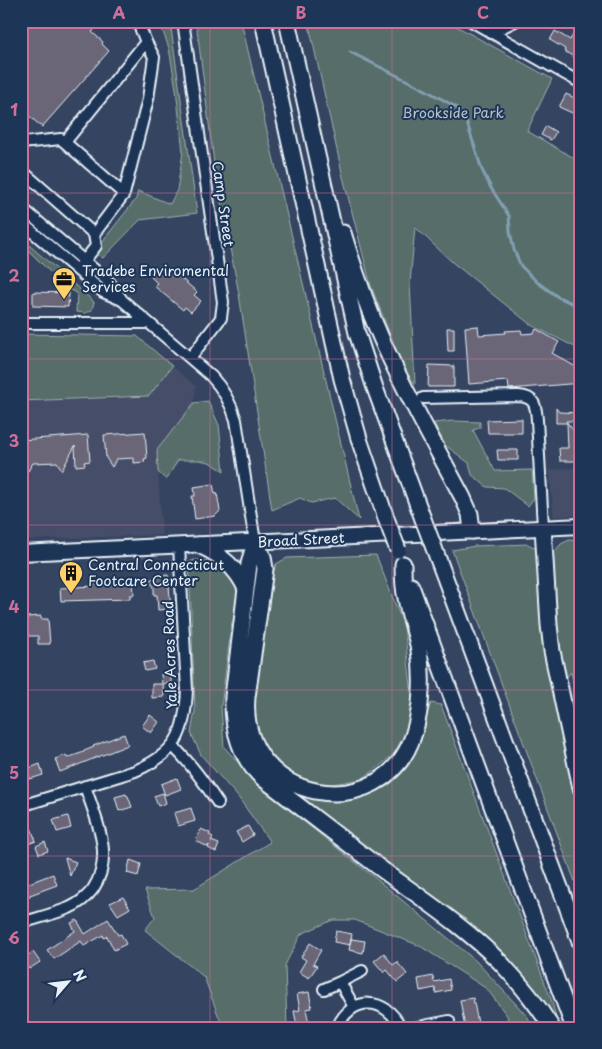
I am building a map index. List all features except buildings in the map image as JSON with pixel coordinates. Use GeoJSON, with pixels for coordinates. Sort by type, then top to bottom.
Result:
{"type":"FeatureCollection","features":[{"type":"Feature","properties":{"kind":"highway"},"geometry":{"type":"LineString","coordinates":[[263,21],[342,379],[360,442],[387,521],[574,1028]]}},
{"type":"Feature","properties":{"kind":"highway"},"geometry":{"type":"LineString","coordinates":[[287,21],[350,306],[362,352],[581,944]]}},
{"type":"Feature","properties":{"kind":"highway"},"geometry":{"type":"LineString","coordinates":[[328,204],[343,233],[356,275],[381,338],[404,386],[464,498],[470,514],[472,531]]}},
{"type":"Feature","properties":{"kind":"highway"},"geometry":{"type":"LineString","coordinates":[[543,527],[552,651],[581,788]]}},
{"type":"Feature","properties":{"kind":"highway"},"geometry":{"type":"LineString","coordinates":[[256,542],[263,558],[264,569],[247,697],[249,730],[259,752],[275,772],[296,785],[320,792],[334,793],[356,790],[382,777],[405,754],[417,724],[421,669],[416,637],[405,594],[401,557]]}},
{"type":"Feature","properties":{"kind":"highway"},"geometry":{"type":"LineString","coordinates":[[256,542],[250,559],[232,706],[238,740],[250,764],[265,780],[437,909],[485,948],[506,968],[536,1004],[552,1028]]}},
{"type":"Feature","properties":{"kind":"highway"},"geometry":{"type":"LineString","coordinates":[[199,546],[219,556],[233,568],[246,589]]}},
{"type":"Feature","properties":{"kind":"main road","name":"Broad Street"},"geometry":{"type":"LineString","coordinates":[[21,553],[199,546],[581,526]]}},
{"type":"Feature","properties":{"kind":"street"},"geometry":{"type":"LineString","coordinates":[[94,234],[124,194],[148,99],[154,57],[139,25],[134,21]]}},
{"type":"Feature","properties":{"kind":"street","name":"Camp Street"},"geometry":{"type":"LineString","coordinates":[[183,21],[223,302],[221,318],[190,358]]}},
{"type":"Feature","properties":{"kind":"street"},"geometry":{"type":"LineString","coordinates":[[471,21],[581,84]]}},
{"type":"Feature","properties":{"kind":"street"},"geometry":{"type":"LineString","coordinates":[[491,32],[515,21]]}},
{"type":"Feature","properties":{"kind":"street"},"geometry":{"type":"LineString","coordinates":[[65,142],[146,42]]}},
{"type":"Feature","properties":{"kind":"street"},"geometry":{"type":"LineString","coordinates":[[21,143],[61,138],[124,194]]}},
{"type":"Feature","properties":{"kind":"street"},"geometry":{"type":"LineString","coordinates":[[21,170],[94,234],[96,246],[77,270]]}},
{"type":"Feature","properties":{"kind":"street"},"geometry":{"type":"LineString","coordinates":[[21,207],[110,283],[122,300],[211,376],[226,394],[234,412],[238,430],[256,542]]}},
{"type":"Feature","properties":{"kind":"street"},"geometry":{"type":"LineString","coordinates":[[21,222],[103,292],[122,300]]}},
{"type":"Feature","properties":{"kind":"street"},"geometry":{"type":"LineString","coordinates":[[21,323],[148,323]]}},
{"type":"Feature","properties":{"kind":"street"},"geometry":{"type":"LineString","coordinates":[[423,398],[525,396],[531,399],[536,407],[543,527]]}},
{"type":"Feature","properties":{"kind":"street","name":"Yale Acres Road"},"geometry":{"type":"LineString","coordinates":[[21,806],[135,771],[161,757],[173,746],[184,723],[187,708],[179,546]]}},
{"type":"Feature","properties":{"kind":"street"},"geometry":{"type":"LineString","coordinates":[[173,746],[199,774],[218,803]]}},
{"type":"Feature","properties":{"kind":"street"},"geometry":{"type":"LineString","coordinates":[[21,923],[70,908],[86,897],[97,883],[104,857],[103,843],[85,786]]}},
{"type":"Feature","properties":{"kind":"street"},"geometry":{"type":"LineString","coordinates":[[324,990],[362,971]]}},
{"type":"Feature","properties":{"kind":"street"},"geometry":{"type":"LineString","coordinates":[[340,982],[354,1008]]}},
{"type":"Feature","properties":{"kind":"street"},"geometry":{"type":"LineString","coordinates":[[337,1028],[341,1018],[348,1011],[358,1005],[368,1003],[379,1005],[389,1010],[397,1018],[401,1028]]}},
{"type":"Feature","properties":{"kind":"street"},"geometry":{"type":"LineString","coordinates":[[413,1028],[449,1021]]}},
{"type":"Feature","properties":{"kind":"shaded area"},"geometry":{"type":"Polygon","coordinates":[[[172,366],[196,386],[194,403],[157,450],[162,535],[21,540],[21,401],[149,396],[172,366]]]}},
{"type":"Feature","properties":{"kind":"shaded area"},"geometry":{"type":"Polygon","coordinates":[[[581,467],[581,515],[554,517],[549,470],[581,467]]]}},
{"type":"Feature","properties":{"kind":"green space"},"geometry":{"type":"Polygon","coordinates":[[[159,21],[170,21],[197,213],[140,220],[103,258],[94,252],[136,199],[138,191],[170,204],[177,190],[183,152],[169,48],[159,21]]]}},
{"type":"Feature","properties":{"kind":"green space"},"geometry":{"type":"Polygon","coordinates":[[[196,21],[241,21],[359,520],[335,498],[311,503],[300,498],[272,510],[239,294],[215,171],[196,21]]]}},
{"type":"Feature","properties":{"kind":"green space","name":"Brookside Park"},"geometry":{"type":"Polygon","coordinates":[[[308,21],[447,21],[552,79],[527,131],[581,162],[581,350],[531,325],[452,262],[415,227],[410,283],[415,384],[404,370],[371,286],[343,177],[308,21]]]}},
{"type":"Feature","properties":{"kind":"green space"},"geometry":{"type":"Polygon","coordinates":[[[21,238],[94,302],[92,310],[86,313],[76,312],[77,293],[66,288],[21,243],[21,238]]]}},
{"type":"Feature","properties":{"kind":"green space"},"geometry":{"type":"Polygon","coordinates":[[[21,334],[137,336],[172,366],[149,396],[21,401],[21,334]]]}},
{"type":"Feature","properties":{"kind":"green space"},"geometry":{"type":"Polygon","coordinates":[[[208,401],[219,425],[224,471],[209,462],[178,460],[166,480],[158,472],[157,450],[194,403],[208,401]]]}},
{"type":"Feature","properties":{"kind":"green space"},"geometry":{"type":"Polygon","coordinates":[[[453,421],[480,422],[480,428],[473,430],[495,471],[532,470],[534,498],[528,506],[504,488],[487,487],[472,475],[469,463],[445,445],[434,423],[453,421]]]}},
{"type":"Feature","properties":{"kind":"green space"},"geometry":{"type":"Polygon","coordinates":[[[569,540],[581,541],[581,718],[571,672],[562,683],[554,624],[550,558],[561,544],[569,540]]]}},
{"type":"Feature","properties":{"kind":"green space"},"geometry":{"type":"Polygon","coordinates":[[[528,544],[535,548],[537,552],[548,673],[581,814],[581,898],[452,550],[475,546],[528,544]]]}},
{"type":"Feature","properties":{"kind":"green space"},"geometry":{"type":"Polygon","coordinates":[[[376,555],[404,626],[413,704],[406,732],[394,754],[362,779],[327,785],[305,781],[279,765],[268,752],[256,727],[253,707],[254,677],[270,582],[276,564],[287,558],[376,555]]]}},
{"type":"Feature","properties":{"kind":"green space"},"geometry":{"type":"Polygon","coordinates":[[[195,560],[215,564],[230,577],[232,575],[238,594],[236,623],[232,622],[221,707],[224,747],[263,789],[475,960],[527,1016],[534,1028],[503,1028],[508,1017],[487,989],[420,946],[355,920],[333,920],[301,934],[285,965],[287,1028],[223,1028],[204,977],[145,930],[155,917],[145,890],[194,889],[270,842],[238,797],[201,755],[191,733],[195,711],[189,562],[195,560]]]}},
{"type":"Feature","properties":{"kind":"green space"},"geometry":{"type":"Polygon","coordinates":[[[431,703],[441,705],[552,1002],[559,1028],[505,957],[299,799],[301,791],[318,798],[397,770],[416,746],[431,703]]]}},
{"type":"Feature","properties":{"kind":"waterway"},"geometry":{"type":"LineString","coordinates":[[350,52],[456,107],[466,120],[482,170],[509,216],[514,250],[521,266],[537,282],[558,297],[581,307]]}},
{"type":"Feature","properties":{"kind":"place","name":"Tradebe Enviromental Services"},"geometry":{"type":"Point","coordinates":[64,300]}},
{"type":"Feature","properties":{"kind":"place","name":"Central Connecticut Footcare Center"},"geometry":{"type":"Point","coordinates":[71,594]}}]}
